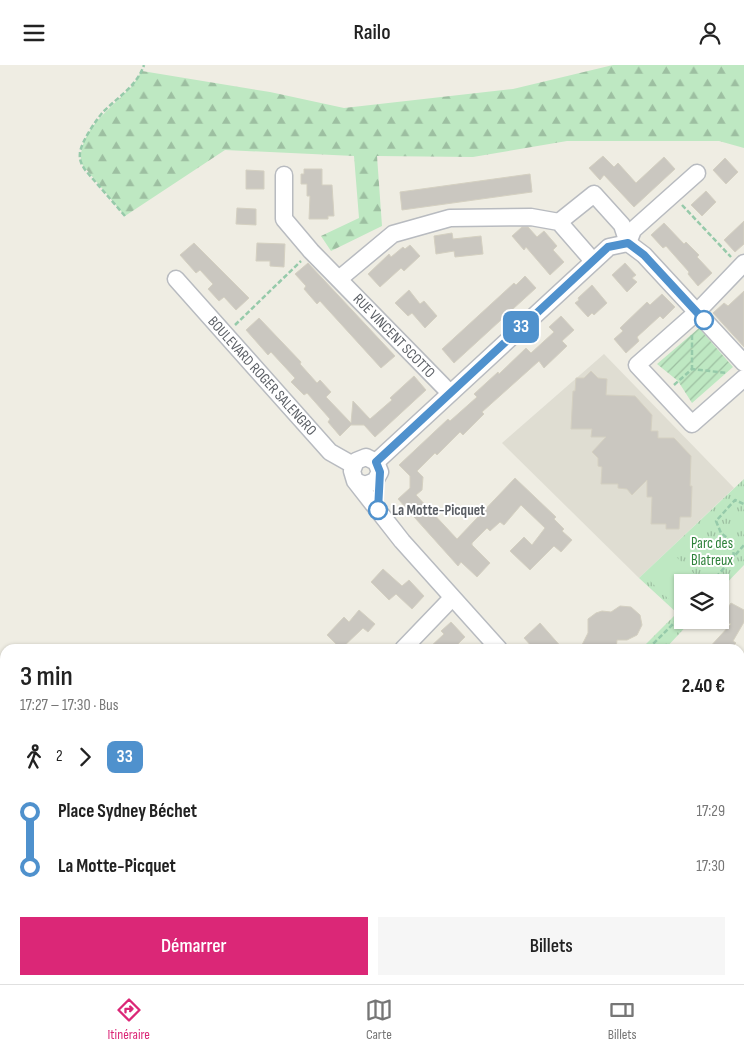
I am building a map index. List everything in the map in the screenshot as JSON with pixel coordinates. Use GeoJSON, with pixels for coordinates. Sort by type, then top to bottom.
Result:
{"type":"FeatureCollection","features":[{"type":"Feature","properties":{"kind":"street"},"geometry":{"type":"LineString","coordinates":[[628,243],[633,230],[697,173]]}},
{"type":"Feature","properties":{"kind":"street","name":"RUE VINCENT SCOTTO"},"geometry":{"type":"LineString","coordinates":[[284,175],[284,219],[311,251],[450,393]]}},
{"type":"Feature","properties":{"kind":"street"},"geometry":{"type":"LineString","coordinates":[[558,222],[594,194],[622,225],[628,243],[644,255],[695,314],[741,372],[692,424],[637,365],[695,314],[742,265]]}},
{"type":"Feature","properties":{"kind":"street"},"geometry":{"type":"LineString","coordinates":[[339,279],[393,234],[450,218],[531,217],[558,222],[593,261]]}},
{"type":"Feature","properties":{"kind":"street"},"geometry":{"type":"LineString","coordinates":[[378,510],[377,469],[366,457],[361,458],[354,473],[365,485],[370,484],[377,469],[450,393],[608,247],[628,243]]}},
{"type":"Feature","properties":{"kind":"street","name":"BOULEVARD ROGER SALENGRO"},"geometry":{"type":"LineString","coordinates":[[176,279],[330,452],[354,473],[378,510],[402,541],[495,644]]}},
{"type":"Feature","properties":{"kind":"street"},"geometry":{"type":"LineString","coordinates":[[408,644],[452,598]]}},
{"type":"Feature","properties":{"kind":"path"},"geometry":{"type":"LineString","coordinates":[[125,216],[86,171],[81,163],[80,152],[88,134],[102,113],[131,87],[144,65]]}},
{"type":"Feature","properties":{"kind":"path"},"geometry":{"type":"LineString","coordinates":[[672,195],[742,265]]}},
{"type":"Feature","properties":{"kind":"path"},"geometry":{"type":"LineString","coordinates":[[225,335],[311,251]]}},
{"type":"Feature","properties":{"kind":"path"},"geometry":{"type":"LineString","coordinates":[[664,394],[692,369],[695,314]]}},
{"type":"Feature","properties":{"kind":"path"},"geometry":{"type":"LineString","coordinates":[[692,369],[741,372]]}},
{"type":"Feature","properties":{"kind":"path"},"geometry":{"type":"LineString","coordinates":[[734,557],[732,542],[720,533],[716,521],[735,500],[744,504]]}},
{"type":"Feature","properties":{"kind":"path"},"geometry":{"type":"LineString","coordinates":[[719,574],[744,545]]}},
{"type":"Feature","properties":{"kind":"path"},"geometry":{"type":"LineString","coordinates":[[653,644],[674,623]]}},
{"type":"Feature","properties":{"kind":"shaded area"},"geometry":{"type":"Polygon","coordinates":[[[604,354],[734,488],[639,578],[502,443],[604,354]]]}},
{"type":"Feature","properties":{"kind":"green space"},"geometry":{"type":"Polygon","coordinates":[[[613,65],[744,65],[744,148],[719,141],[567,141],[473,157],[377,156],[382,226],[331,251],[321,236],[359,218],[354,156],[225,150],[125,216],[81,163],[81,151],[90,130],[132,85],[142,71],[270,92],[344,108],[513,89],[613,65]]]}},
{"type":"Feature","properties":{"kind":"green space"},"geometry":{"type":"Polygon","coordinates":[[[699,328],[733,367],[692,403],[678,381],[657,364],[699,328]]]}},
{"type":"Feature","properties":{"kind":"green space","name":"Parc des Blatreux"},"geometry":{"type":"Polygon","coordinates":[[[744,479],[744,565],[729,581],[729,574],[674,574],[674,610],[639,578],[744,479]]]}},
{"type":"Feature","properties":{"kind":"green space"},"geometry":{"type":"Polygon","coordinates":[[[672,553],[694,574],[674,574],[674,604],[647,578],[672,553]]]}},
{"type":"Feature","properties":{"kind":"green space","name":"Parc des Blatreux"},"geometry":{"type":"Polygon","coordinates":[[[674,616],[674,629],[684,629],[670,644],[646,644],[674,616]]]}},
{"type":"Feature","properties":{"kind":"building"},"geometry":{"type":"Polygon","coordinates":[[[603,156],[614,167],[618,163],[636,183],[664,157],[675,169],[634,207],[604,175],[600,180],[589,168],[603,156]]]}},
{"type":"Feature","properties":{"kind":"building"},"geometry":{"type":"Polygon","coordinates":[[[725,158],[738,172],[726,184],[713,170],[725,158]]]}},
{"type":"Feature","properties":{"kind":"building"},"geometry":{"type":"Polygon","coordinates":[[[304,169],[322,169],[322,185],[332,185],[334,216],[328,216],[328,219],[309,219],[310,196],[307,196],[307,184],[301,184],[301,174],[304,174],[304,169]]]}},
{"type":"Feature","properties":{"kind":"building"},"geometry":{"type":"Polygon","coordinates":[[[246,170],[264,171],[264,189],[246,189],[246,170]]]}},
{"type":"Feature","properties":{"kind":"building"},"geometry":{"type":"Polygon","coordinates":[[[530,174],[532,192],[402,210],[400,192],[530,174]]]}},
{"type":"Feature","properties":{"kind":"building"},"geometry":{"type":"Polygon","coordinates":[[[706,191],[716,202],[702,216],[691,205],[706,191]]]}},
{"type":"Feature","properties":{"kind":"building"},"geometry":{"type":"Polygon","coordinates":[[[237,208],[256,209],[256,225],[236,224],[237,208]]]}},
{"type":"Feature","properties":{"kind":"building"},"geometry":{"type":"Polygon","coordinates":[[[744,221],[744,244],[735,252],[724,240],[744,221]]]}},
{"type":"Feature","properties":{"kind":"building"},"geometry":{"type":"Polygon","coordinates":[[[664,223],[684,244],[686,242],[699,255],[697,257],[712,273],[698,286],[688,274],[689,272],[666,246],[663,248],[651,235],[664,223]]]}},
{"type":"Feature","properties":{"kind":"building"},"geometry":{"type":"Polygon","coordinates":[[[522,227],[528,227],[537,237],[544,231],[557,246],[553,250],[564,262],[550,275],[526,247],[524,250],[512,236],[522,227]]]}},
{"type":"Feature","properties":{"kind":"building"},"geometry":{"type":"Polygon","coordinates":[[[452,233],[453,239],[481,236],[483,254],[455,257],[454,251],[436,254],[434,236],[452,233]]]}},
{"type":"Feature","properties":{"kind":"building"},"geometry":{"type":"Polygon","coordinates":[[[194,243],[249,298],[236,310],[224,297],[219,301],[208,289],[213,284],[200,270],[196,273],[180,255],[194,243]]]}},
{"type":"Feature","properties":{"kind":"building"},"geometry":{"type":"Polygon","coordinates":[[[257,243],[285,244],[284,267],[270,266],[270,261],[256,261],[257,243]]]}},
{"type":"Feature","properties":{"kind":"building"},"geometry":{"type":"Polygon","coordinates":[[[410,245],[420,256],[404,271],[401,268],[380,287],[368,274],[389,254],[391,257],[403,247],[405,249],[410,245]]]}},
{"type":"Feature","properties":{"kind":"building"},"geometry":{"type":"Polygon","coordinates":[[[308,263],[395,356],[381,368],[320,301],[317,304],[304,289],[306,286],[295,274],[308,263]]]}},
{"type":"Feature","properties":{"kind":"building"},"geometry":{"type":"Polygon","coordinates":[[[625,263],[636,275],[632,278],[637,282],[627,292],[612,275],[625,263]]]}},
{"type":"Feature","properties":{"kind":"building"},"geometry":{"type":"Polygon","coordinates":[[[525,276],[536,288],[454,363],[442,349],[514,283],[516,285],[525,276]]]}},
{"type":"Feature","properties":{"kind":"building"},"geometry":{"type":"Polygon","coordinates":[[[592,285],[607,303],[594,315],[592,313],[588,317],[575,303],[592,285]]]}},
{"type":"Feature","properties":{"kind":"building"},"geometry":{"type":"Polygon","coordinates":[[[409,290],[420,304],[424,301],[437,316],[425,328],[412,313],[408,316],[395,303],[409,290]]]}},
{"type":"Feature","properties":{"kind":"building"},"geometry":{"type":"Polygon","coordinates":[[[744,291],[744,347],[713,313],[724,303],[728,306],[744,291]]]}},
{"type":"Feature","properties":{"kind":"building"},"geometry":{"type":"Polygon","coordinates":[[[662,294],[675,307],[663,319],[660,316],[637,337],[639,341],[626,353],[614,339],[623,331],[620,328],[647,302],[650,305],[662,294]]]}},
{"type":"Feature","properties":{"kind":"building"},"geometry":{"type":"Polygon","coordinates":[[[561,316],[574,330],[562,341],[567,346],[544,368],[539,361],[482,412],[484,414],[463,435],[460,432],[437,455],[435,453],[417,471],[423,477],[422,490],[416,495],[457,539],[515,478],[556,517],[554,519],[564,529],[562,531],[572,540],[561,552],[554,546],[530,570],[510,551],[524,537],[532,545],[545,528],[521,505],[504,525],[500,522],[490,531],[487,528],[472,543],[490,563],[477,577],[461,562],[458,566],[398,499],[410,488],[410,476],[399,465],[448,419],[450,421],[477,397],[474,394],[498,372],[499,374],[526,348],[531,353],[554,332],[549,327],[561,316]]]}},
{"type":"Feature","properties":{"kind":"building"},"geometry":{"type":"Polygon","coordinates":[[[259,318],[301,362],[300,364],[317,383],[320,380],[331,392],[326,397],[351,423],[353,401],[370,419],[392,400],[390,398],[414,376],[426,390],[375,437],[364,425],[351,425],[340,436],[328,422],[330,419],[307,393],[304,395],[291,382],[295,378],[271,352],[268,355],[246,330],[259,318]]]}},
{"type":"Feature","properties":{"kind":"building"},"geometry":{"type":"Polygon","coordinates":[[[591,371],[598,378],[607,379],[606,395],[635,396],[652,415],[651,431],[658,431],[658,438],[674,438],[691,456],[691,517],[680,517],[679,529],[666,529],[666,524],[651,524],[652,497],[647,497],[647,480],[632,495],[627,489],[618,488],[618,484],[601,484],[602,467],[598,466],[598,458],[592,452],[606,437],[591,437],[592,429],[571,429],[573,391],[575,391],[576,378],[584,378],[591,371]]]}},
{"type":"Feature","properties":{"kind":"building"},"geometry":{"type":"Polygon","coordinates":[[[383,569],[402,586],[409,580],[424,596],[412,609],[396,594],[389,600],[371,582],[383,569]]]}},
{"type":"Feature","properties":{"kind":"building"},"geometry":{"type":"Polygon","coordinates":[[[731,603],[744,610],[744,622],[733,641],[736,643],[713,644],[726,629],[729,629],[731,624],[729,623],[729,606],[731,603]]]}},
{"type":"Feature","properties":{"kind":"building"},"geometry":{"type":"Polygon","coordinates":[[[620,606],[631,607],[640,615],[642,625],[637,635],[627,640],[617,640],[617,644],[582,644],[588,633],[588,619],[602,611],[611,612],[620,606]]]}},
{"type":"Feature","properties":{"kind":"building"},"geometry":{"type":"Polygon","coordinates":[[[359,610],[375,624],[368,632],[363,628],[346,644],[336,644],[327,635],[344,617],[349,622],[359,610]]]}},
{"type":"Feature","properties":{"kind":"building"},"geometry":{"type":"Polygon","coordinates":[[[451,622],[465,637],[458,644],[433,644],[444,634],[441,631],[451,622]]]}},
{"type":"Feature","properties":{"kind":"building"},"geometry":{"type":"Polygon","coordinates":[[[540,623],[559,644],[529,644],[524,638],[540,623]]]}},
{"type":"Feature","properties":{"kind":"bus line","name":"33"},"geometry":{"type":"LineString","coordinates":[[378,510],[378,477],[380,472],[376,462],[608,247],[628,243],[644,255],[704,320]]}},
{"type":"Feature","properties":{"kind":"place","name":"La Motte-Picquet"},"geometry":{"type":"Point","coordinates":[378,510]}}]}
